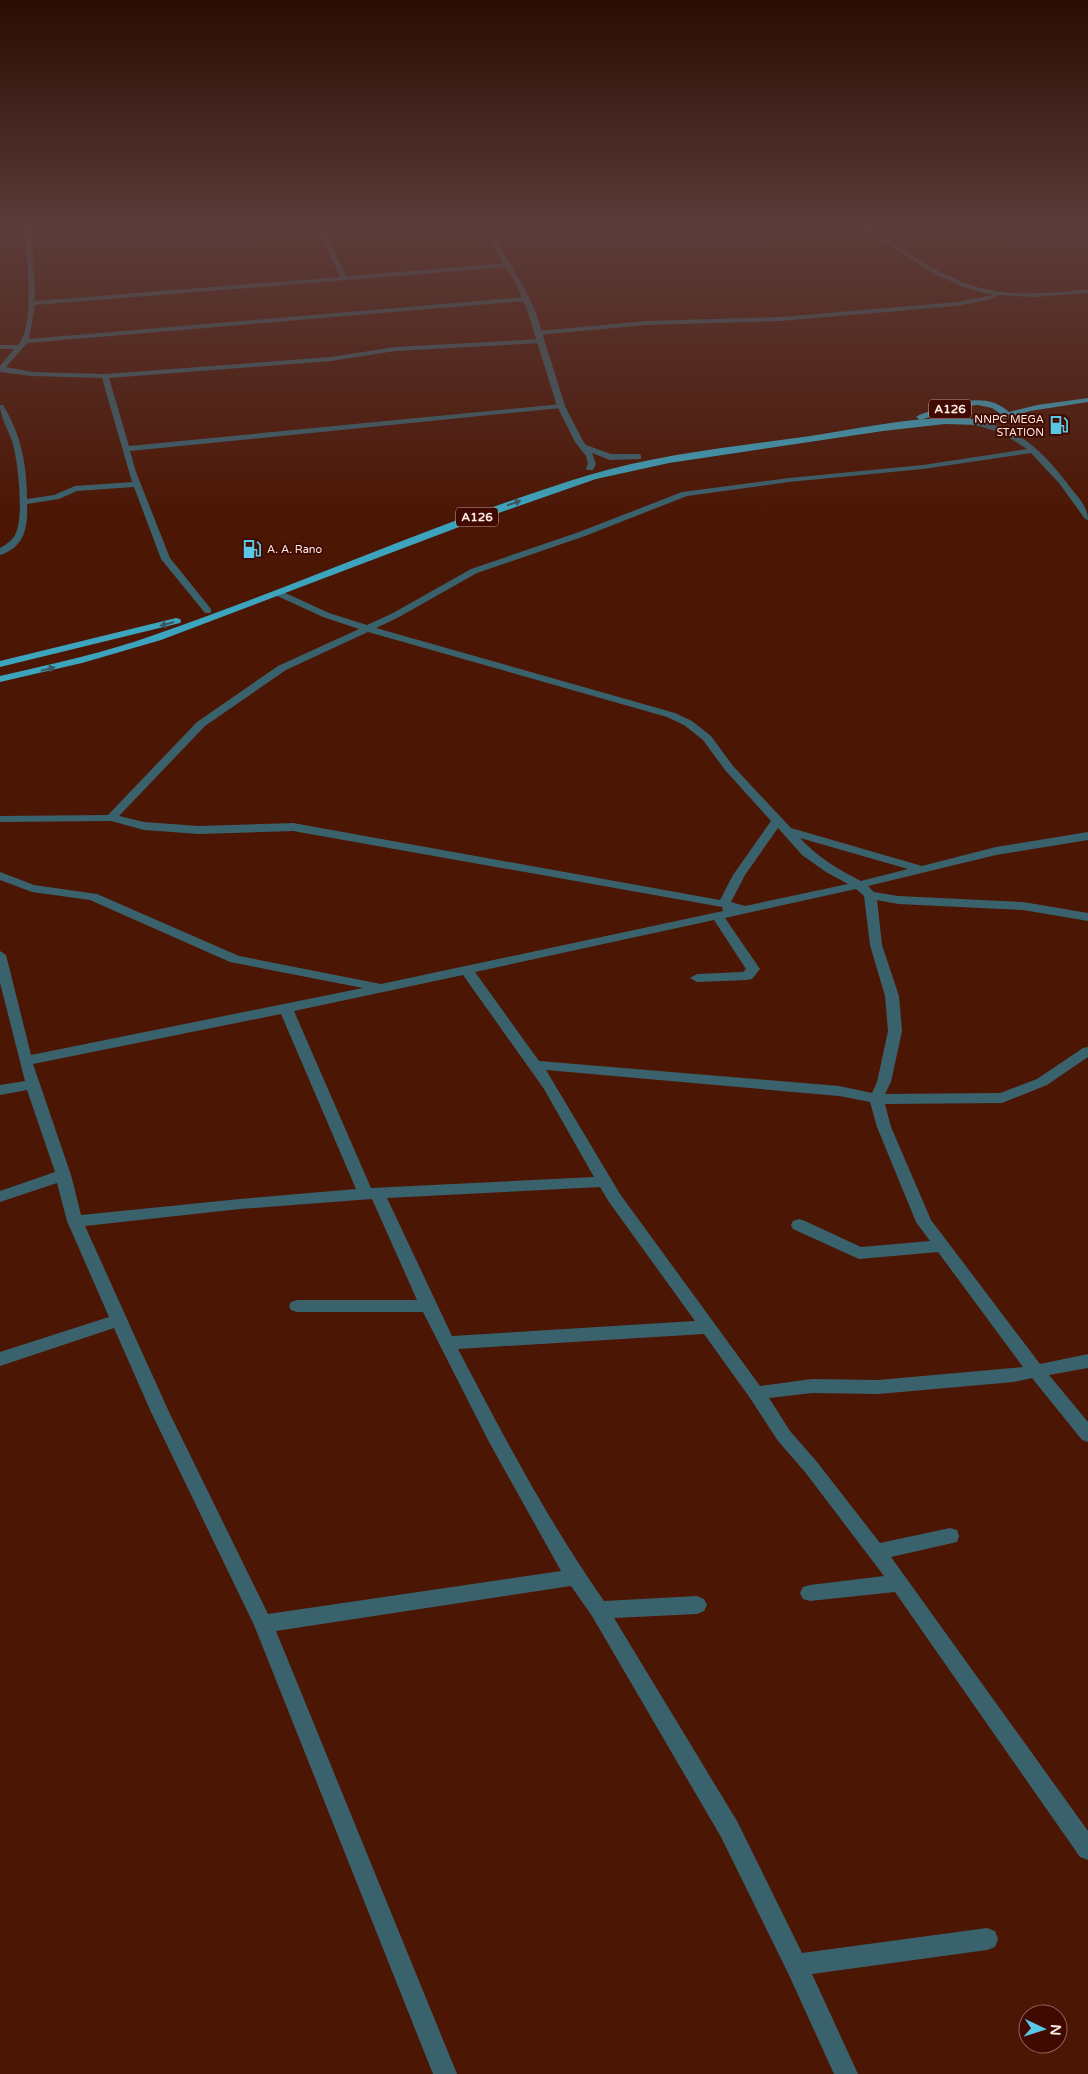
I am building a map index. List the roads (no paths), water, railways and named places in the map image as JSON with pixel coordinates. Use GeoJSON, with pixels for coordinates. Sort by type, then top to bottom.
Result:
{"type":"FeatureCollection","features":[{"type":"Feature","properties":{"kind":"highway","name":"A126"},"geometry":{"type":"LineString","coordinates":[[558,478],[590,468],[638,457],[880,421],[910,419],[962,404],[1011,403],[1088,394]]}},
{"type":"Feature","properties":{"kind":"highway","name":"A126"},"geometry":{"type":"LineString","coordinates":[[0,679],[119,650],[278,593],[497,510],[601,475],[669,460],[763,445],[945,421],[973,422],[1003,418],[1031,409],[1088,400]]}},
{"type":"Feature","properties":{"kind":"highway","name":"A126"},"geometry":{"type":"LineString","coordinates":[[985,404],[1004,411],[1003,418]]}},
{"type":"Feature","properties":{"kind":"highway","name":"A126"},"geometry":{"type":"LineString","coordinates":[[952,407],[950,412],[952,415],[973,422]]}},
{"type":"Feature","properties":{"kind":"highway","name":"A126"},"geometry":{"type":"LineString","coordinates":[[0,664],[115,637],[208,611],[514,494]]}},
{"type":"Feature","properties":{"kind":"street"},"geometry":{"type":"LineString","coordinates":[[2,369],[23,344],[28,323]]}},
{"type":"Feature","properties":{"kind":"street"},"geometry":{"type":"LineString","coordinates":[[0,347],[255,323]]}},
{"type":"Feature","properties":{"kind":"street"},"geometry":{"type":"LineString","coordinates":[[534,323],[561,406],[590,456],[592,464],[590,468]]}},
{"type":"Feature","properties":{"kind":"street"},"geometry":{"type":"LineString","coordinates":[[2,369],[32,374],[105,376],[331,359],[367,352],[539,337],[655,323]]}},
{"type":"Feature","properties":{"kind":"street"},"geometry":{"type":"LineString","coordinates":[[105,376],[137,484],[166,559],[208,611]]}},
{"type":"Feature","properties":{"kind":"street"},"geometry":{"type":"LineString","coordinates":[[126,449],[561,406]]}},
{"type":"Feature","properties":{"kind":"street"},"geometry":{"type":"LineString","coordinates":[[0,407],[18,445],[22,463],[23,502],[22,528],[19,538],[11,546],[0,552]]}},
{"type":"Feature","properties":{"kind":"street"},"geometry":{"type":"LineString","coordinates":[[1003,418],[1007,432]]}},
{"type":"Feature","properties":{"kind":"street"},"geometry":{"type":"LineString","coordinates":[[973,422],[1007,432],[1033,450],[1088,517]]}},
{"type":"Feature","properties":{"kind":"street"},"geometry":{"type":"LineString","coordinates":[[584,447],[610,457],[638,457]]}},
{"type":"Feature","properties":{"kind":"street"},"geometry":{"type":"LineString","coordinates":[[111,818],[201,724],[282,668],[396,615],[474,571],[582,534],[685,494],[789,480],[923,467],[1033,450]]}},
{"type":"Feature","properties":{"kind":"street"},"geometry":{"type":"LineString","coordinates":[[23,502],[56,497],[75,489],[137,484]]}},
{"type":"Feature","properties":{"kind":"street"},"geometry":{"type":"LineString","coordinates":[[278,593],[326,615],[671,715],[688,723],[707,738],[729,768],[806,852],[830,869],[859,885],[870,895],[898,900],[1023,906],[1088,917]]}},
{"type":"Feature","properties":{"kind":"street"},"geometry":{"type":"LineString","coordinates":[[0,819],[111,818],[144,826],[199,830],[293,827],[728,908],[748,909],[859,885],[996,851],[1088,836]]}},
{"type":"Feature","properties":{"kind":"street"},"geometry":{"type":"LineString","coordinates":[[728,908],[725,902],[739,875],[777,821]]}},
{"type":"Feature","properties":{"kind":"street"},"geometry":{"type":"LineString","coordinates":[[786,831],[922,869]]}},
{"type":"Feature","properties":{"kind":"street"},"geometry":{"type":"LineString","coordinates":[[0,876],[32,888],[93,897],[235,959],[381,988]]}},
{"type":"Feature","properties":{"kind":"street"},"geometry":{"type":"LineString","coordinates":[[870,895],[876,945],[892,996],[895,1030],[884,1082],[876,1098],[884,1127],[924,1222],[940,1246],[1035,1370],[1088,1435]]}},
{"type":"Feature","properties":{"kind":"street"},"geometry":{"type":"LineString","coordinates":[[25,1061],[286,1009],[717,915],[728,908]]}},
{"type":"Feature","properties":{"kind":"street"},"geometry":{"type":"LineString","coordinates":[[697,978],[747,976],[753,969],[717,915]]}},
{"type":"Feature","properties":{"kind":"street"},"geometry":{"type":"LineString","coordinates":[[0,955],[25,1061],[63,1175],[75,1221],[177,1448],[263,1624],[445,2074]]}},
{"type":"Feature","properties":{"kind":"street"},"geometry":{"type":"LineString","coordinates":[[466,969],[550,1087],[614,1198],[756,1393],[784,1436],[900,1583],[1088,1849]]}},
{"type":"Feature","properties":{"kind":"street"},"geometry":{"type":"LineString","coordinates":[[286,1009],[372,1194],[495,1437],[575,1577],[599,1610],[729,1828],[796,1965],[846,2074]]}},
{"type":"Feature","properties":{"kind":"street"},"geometry":{"type":"LineString","coordinates":[[534,1065],[839,1091],[876,1098],[1002,1098],[1042,1082],[1088,1051]]}},
{"type":"Feature","properties":{"kind":"street"},"geometry":{"type":"LineString","coordinates":[[0,1090],[33,1084]]}},
{"type":"Feature","properties":{"kind":"street"},"geometry":{"type":"LineString","coordinates":[[0,1197],[63,1175]]}},
{"type":"Feature","properties":{"kind":"street"},"geometry":{"type":"LineString","coordinates":[[75,1221],[240,1204],[372,1194],[604,1182]]}},
{"type":"Feature","properties":{"kind":"street"},"geometry":{"type":"LineString","coordinates":[[799,1225],[859,1253],[940,1246]]}},
{"type":"Feature","properties":{"kind":"street"},"geometry":{"type":"LineString","coordinates":[[297,1306],[428,1306]]}},
{"type":"Feature","properties":{"kind":"street"},"geometry":{"type":"LineString","coordinates":[[0,1359],[118,1320]]}},
{"type":"Feature","properties":{"kind":"street"},"geometry":{"type":"LineString","coordinates":[[447,1344],[707,1327]]}},
{"type":"Feature","properties":{"kind":"street"},"geometry":{"type":"LineString","coordinates":[[756,1393],[812,1386],[878,1387],[1014,1375],[1088,1361]]}},
{"type":"Feature","properties":{"kind":"street"},"geometry":{"type":"LineString","coordinates":[[877,1552],[950,1536]]}},
{"type":"Feature","properties":{"kind":"street"},"geometry":{"type":"LineString","coordinates":[[263,1624],[575,1577]]}},
{"type":"Feature","properties":{"kind":"street"},"geometry":{"type":"LineString","coordinates":[[810,1593],[900,1583]]}},
{"type":"Feature","properties":{"kind":"street"},"geometry":{"type":"LineString","coordinates":[[599,1610],[697,1605]]}},
{"type":"Feature","properties":{"kind":"street"},"geometry":{"type":"LineString","coordinates":[[796,1965],[987,1939]]}},
{"type":"Feature","properties":{"kind":"place","name":"NNPC MEGA STATION"},"geometry":{"type":"Point","coordinates":[1059,425]}},
{"type":"Feature","properties":{"kind":"place","name":"A. A. Rano"},"geometry":{"type":"Point","coordinates":[252,549]}}]}
